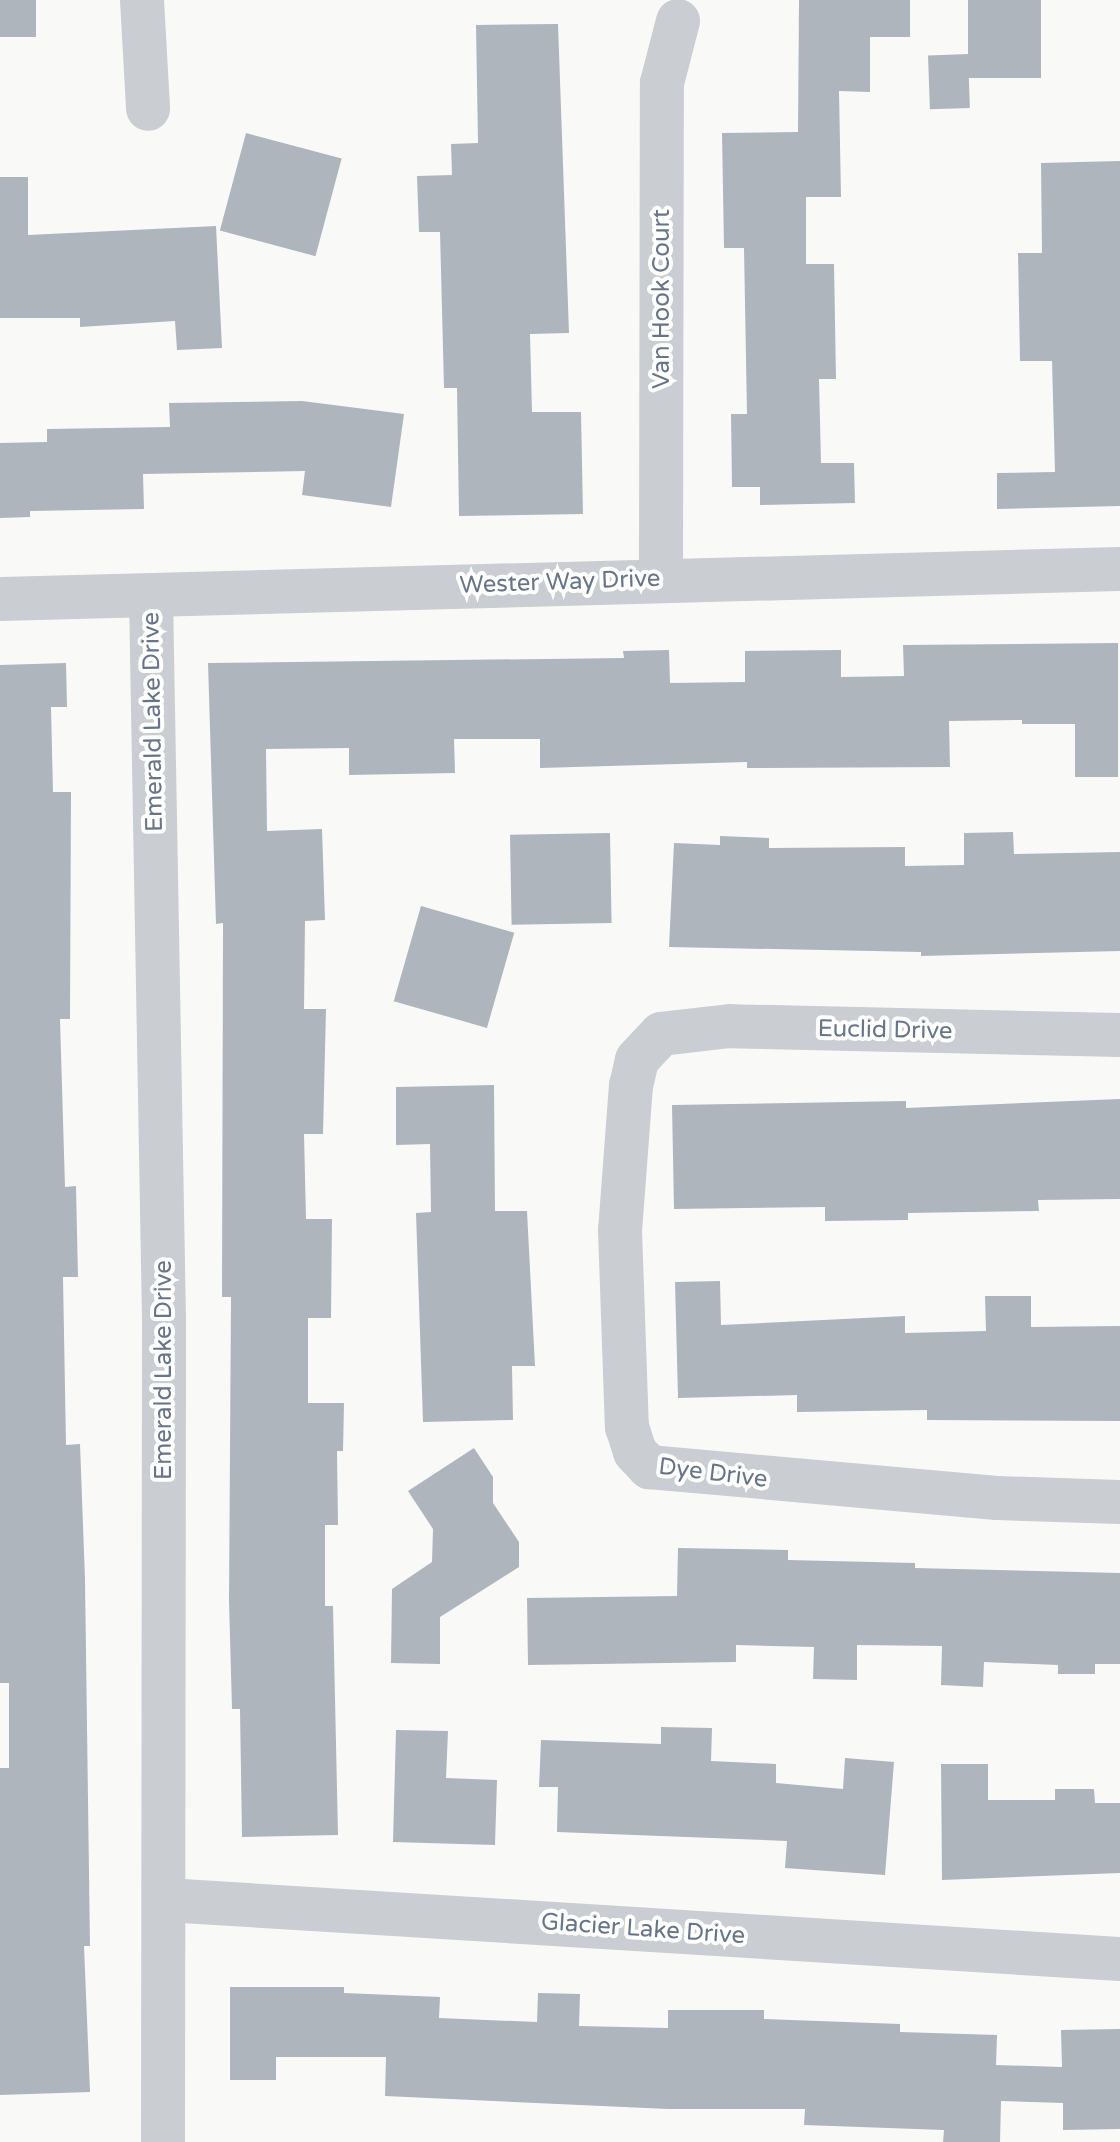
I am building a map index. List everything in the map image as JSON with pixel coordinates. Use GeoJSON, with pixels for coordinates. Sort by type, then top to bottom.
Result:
{"type":"FeatureCollection","features":[{"type":"Feature","properties":{"kind":"street"},"geometry":{"type":"LineString","coordinates":[[142,0],[148,109]]}},
{"type":"Feature","properties":{"kind":"street","name":"Van Hook Court"},"geometry":{"type":"LineString","coordinates":[[661,579],[662,83],[678,21]]}},
{"type":"Feature","properties":{"kind":"street","name":"Wester Way Drive"},"geometry":{"type":"LineString","coordinates":[[0,599],[1120,569]]}},
{"type":"Feature","properties":{"kind":"street","name":"Emerald Lake Drive"},"geometry":{"type":"LineString","coordinates":[[151,597],[164,1335],[166,1900],[163,2142]]}},
{"type":"Feature","properties":{"kind":"street","name":"Euclid Drive"},"geometry":{"type":"LineString","coordinates":[[652,1040],[690,1027],[730,1026],[1120,1035]]}},
{"type":"Feature","properties":{"kind":"street","name":"Dye Drive"},"geometry":{"type":"LineString","coordinates":[[652,1040],[637,1060],[631,1085],[620,1230],[627,1427],[635,1452],[649,1467],[997,1498],[1120,1502]]}},
{"type":"Feature","properties":{"kind":"street","name":"Glacier Lake Drive"},"geometry":{"type":"LineString","coordinates":[[166,1900],[1120,1959]]}},
{"type":"Feature","properties":{"kind":"building"},"geometry":{"type":"Polygon","coordinates":[[[0,0],[36,0],[36,37],[0,37],[0,0]]]}},
{"type":"Feature","properties":{"kind":"building"},"geometry":{"type":"Polygon","coordinates":[[[799,0],[910,0],[910,37],[870,37],[870,92],[839,91],[841,197],[806,197],[806,264],[834,264],[836,379],[819,379],[821,463],[854,463],[855,503],[760,505],[760,487],[732,487],[731,414],[747,414],[744,248],[724,248],[722,133],[798,132],[799,0]]]}},
{"type":"Feature","properties":{"kind":"building"},"geometry":{"type":"Polygon","coordinates":[[[968,0],[1041,0],[1041,78],[968,78],[968,0]]]}},
{"type":"Feature","properties":{"kind":"building"},"geometry":{"type":"Polygon","coordinates":[[[558,24],[569,333],[530,334],[532,412],[581,412],[583,514],[459,516],[457,388],[444,388],[440,232],[419,232],[417,176],[452,175],[451,144],[478,143],[476,25],[558,24]]]}},
{"type":"Feature","properties":{"kind":"building"},"geometry":{"type":"Polygon","coordinates":[[[968,54],[970,108],[930,109],[928,55],[968,54]]]}},
{"type":"Feature","properties":{"kind":"building"},"geometry":{"type":"Polygon","coordinates":[[[246,133],[342,159],[315,256],[220,231],[246,133]]]}},
{"type":"Feature","properties":{"kind":"building"},"geometry":{"type":"Polygon","coordinates":[[[1120,161],[1120,506],[997,509],[997,473],[1055,472],[1052,361],[1020,361],[1018,253],[1042,253],[1041,163],[1120,161]]]}},
{"type":"Feature","properties":{"kind":"building"},"geometry":{"type":"Polygon","coordinates":[[[0,177],[28,177],[28,235],[216,226],[222,348],[177,350],[175,321],[80,327],[80,318],[0,318],[0,177]]]}},
{"type":"Feature","properties":{"kind":"building"},"geometry":{"type":"Polygon","coordinates":[[[302,401],[404,414],[391,507],[302,495],[305,471],[143,474],[144,509],[30,511],[30,517],[0,518],[0,443],[47,442],[47,429],[170,427],[169,403],[302,401]]]}},
{"type":"Feature","properties":{"kind":"building"},"geometry":{"type":"Polygon","coordinates":[[[1118,643],[1118,777],[1075,777],[1075,724],[1022,724],[1022,720],[949,721],[950,767],[747,768],[747,762],[540,768],[540,739],[454,739],[455,773],[349,775],[349,748],[266,749],[267,831],[322,829],[325,920],[305,921],[304,1009],[326,1009],[323,1134],[304,1134],[306,1219],[332,1219],[331,1318],[308,1318],[308,1403],[344,1403],[343,1451],[337,1451],[338,1525],[325,1525],[325,1606],[333,1606],[338,1835],[242,1837],[240,1709],[232,1709],[229,1601],[231,1297],[222,1297],[223,923],[216,924],[208,663],[624,658],[623,651],[669,650],[670,683],[745,682],[745,651],[841,650],[841,677],[904,676],[903,645],[1118,643]]]}},
{"type":"Feature","properties":{"kind":"building"},"geometry":{"type":"Polygon","coordinates":[[[66,663],[67,707],[51,707],[53,792],[71,792],[70,1019],[60,1019],[65,1187],[76,1186],[78,1277],[63,1277],[66,1445],[80,1444],[85,1579],[90,1946],[84,1946],[90,2092],[0,2095],[0,1768],[9,1768],[9,1683],[0,1683],[0,665],[66,663]]]}},
{"type":"Feature","properties":{"kind":"building"},"geometry":{"type":"Polygon","coordinates":[[[1013,832],[1014,854],[1120,852],[1120,951],[921,956],[921,952],[669,947],[674,843],[720,845],[720,836],[769,838],[769,848],[905,847],[905,866],[964,865],[964,833],[1013,832]]]}},
{"type":"Feature","properties":{"kind":"building"},"geometry":{"type":"Polygon","coordinates":[[[610,833],[612,923],[512,925],[510,835],[610,833]]]}},
{"type":"Feature","properties":{"kind":"building"},"geometry":{"type":"Polygon","coordinates":[[[421,906],[514,933],[487,1028],[394,1001],[421,906]]]}},
{"type":"Feature","properties":{"kind":"building"},"geometry":{"type":"Polygon","coordinates":[[[494,1085],[495,1211],[527,1211],[535,1366],[512,1366],[513,1420],[423,1422],[416,1213],[431,1212],[430,1144],[396,1145],[396,1087],[494,1085]]]}},
{"type":"Feature","properties":{"kind":"building"},"geometry":{"type":"Polygon","coordinates":[[[1120,1099],[1120,1199],[1038,1200],[1039,1211],[908,1213],[908,1220],[825,1221],[825,1207],[674,1209],[672,1105],[906,1101],[906,1108],[1120,1099]]]}},
{"type":"Feature","properties":{"kind":"building"},"geometry":{"type":"Polygon","coordinates":[[[720,1281],[721,1325],[905,1316],[905,1333],[986,1331],[985,1296],[1031,1296],[1031,1327],[1120,1326],[1120,1421],[927,1420],[927,1410],[797,1412],[797,1395],[678,1398],[675,1282],[720,1281]]]}},
{"type":"Feature","properties":{"kind":"building"},"geometry":{"type":"Polygon","coordinates":[[[474,1448],[493,1477],[493,1503],[519,1542],[519,1567],[440,1617],[440,1664],[391,1663],[392,1589],[432,1562],[433,1529],[408,1491],[474,1448]]]}},
{"type":"Feature","properties":{"kind":"building"},"geometry":{"type":"Polygon","coordinates":[[[678,1548],[788,1550],[788,1560],[915,1563],[915,1568],[1120,1573],[1120,1664],[1095,1664],[1095,1674],[1058,1674],[1058,1665],[984,1662],[983,1687],[941,1685],[942,1646],[857,1645],[857,1680],[813,1679],[814,1647],[736,1645],[736,1662],[528,1665],[527,1598],[677,1596],[678,1548]]]}},
{"type":"Feature","properties":{"kind":"building"},"geometry":{"type":"Polygon","coordinates":[[[661,1727],[712,1728],[711,1761],[776,1764],[776,1783],[843,1789],[845,1758],[894,1762],[885,1875],[785,1868],[787,1841],[557,1832],[558,1787],[539,1787],[541,1740],[661,1744],[661,1727]]]}},
{"type":"Feature","properties":{"kind":"building"},"geometry":{"type":"Polygon","coordinates":[[[396,1730],[448,1731],[446,1778],[497,1780],[495,1845],[393,1842],[396,1730]]]}},
{"type":"Feature","properties":{"kind":"building"},"geometry":{"type":"Polygon","coordinates":[[[941,1764],[988,1764],[988,1800],[1055,1800],[1055,1789],[1094,1789],[1095,1803],[1120,1803],[1120,1873],[942,1880],[941,1764]]]}},
{"type":"Feature","properties":{"kind":"building"},"geometry":{"type":"Polygon","coordinates":[[[230,1987],[344,1987],[344,1993],[440,1997],[439,2018],[537,2022],[538,1993],[580,1994],[579,2026],[668,2028],[668,2010],[764,2010],[764,2019],[900,2024],[900,2032],[997,2035],[996,2065],[1062,2067],[1061,2030],[1120,2029],[1120,2129],[1063,2130],[1063,2103],[1001,2101],[1000,2142],[943,2142],[944,2130],[804,2125],[805,2109],[668,2109],[385,2096],[386,2057],[276,2057],[276,2080],[230,2080],[230,1987]]]}}]}
